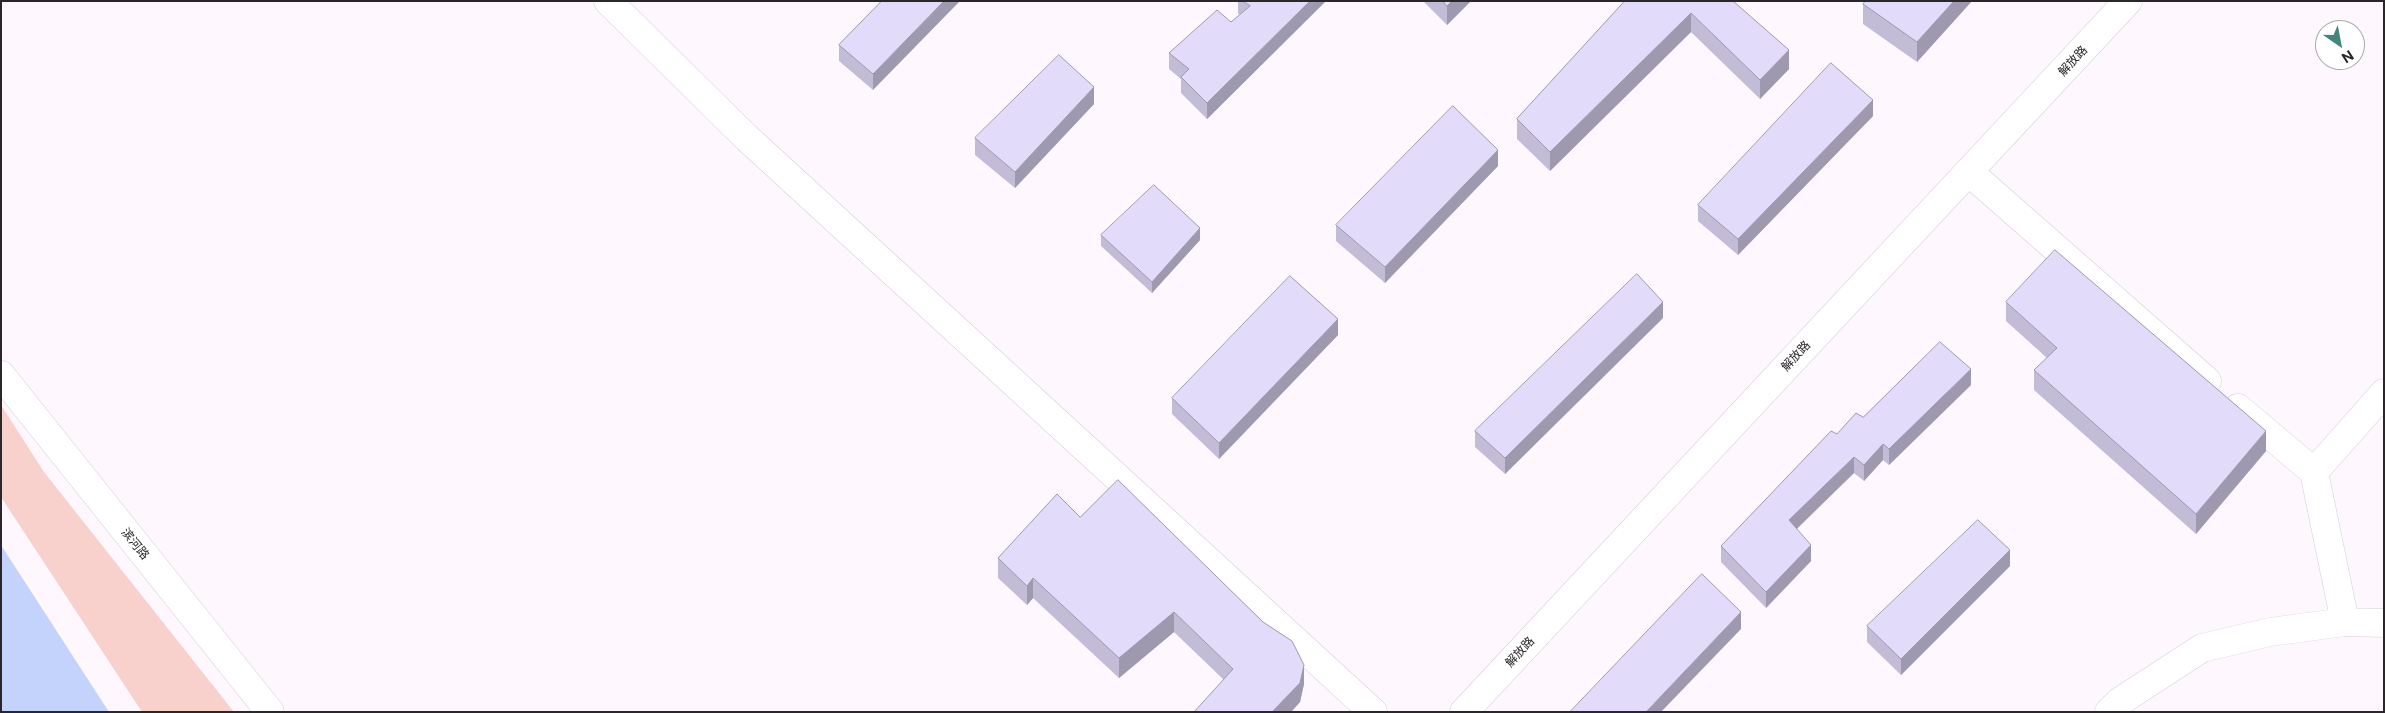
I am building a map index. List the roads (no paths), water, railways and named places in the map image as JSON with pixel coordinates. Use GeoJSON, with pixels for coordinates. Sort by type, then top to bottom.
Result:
{"type":"FeatureCollection","features":[{"type":"Feature","properties":{"kind":"street"},"geometry":{"type":"LineString","coordinates":[[608,1],[747,138],[1373,712]]}},
{"type":"Feature","properties":{"kind":"street","name":"解放路"},"geometry":{"type":"LineString","coordinates":[[1464,712],[2128,1]]}},
{"type":"Feature","properties":{"kind":"street"},"geometry":{"type":"LineString","coordinates":[[1968,172],[2314,472],[2346,622]]}},
{"type":"Feature","properties":{"kind":"street","name":"滨河路"},"geometry":{"type":"LineString","coordinates":[[1,375],[270,712]]}},
{"type":"Feature","properties":{"kind":"street"},"geometry":{"type":"LineString","coordinates":[[2314,472],[2384,393]]}},
{"type":"Feature","properties":{"kind":"street"},"geometry":{"type":"LineString","coordinates":[[2109,712],[2119,702],[2202,648],[2270,632],[2346,622],[2384,623]]}},
{"type":"Feature","properties":{"kind":"water"},"geometry":{"type":"Polygon","coordinates":[[[1,545],[109,712],[1,712],[1,545]]]}}]}
